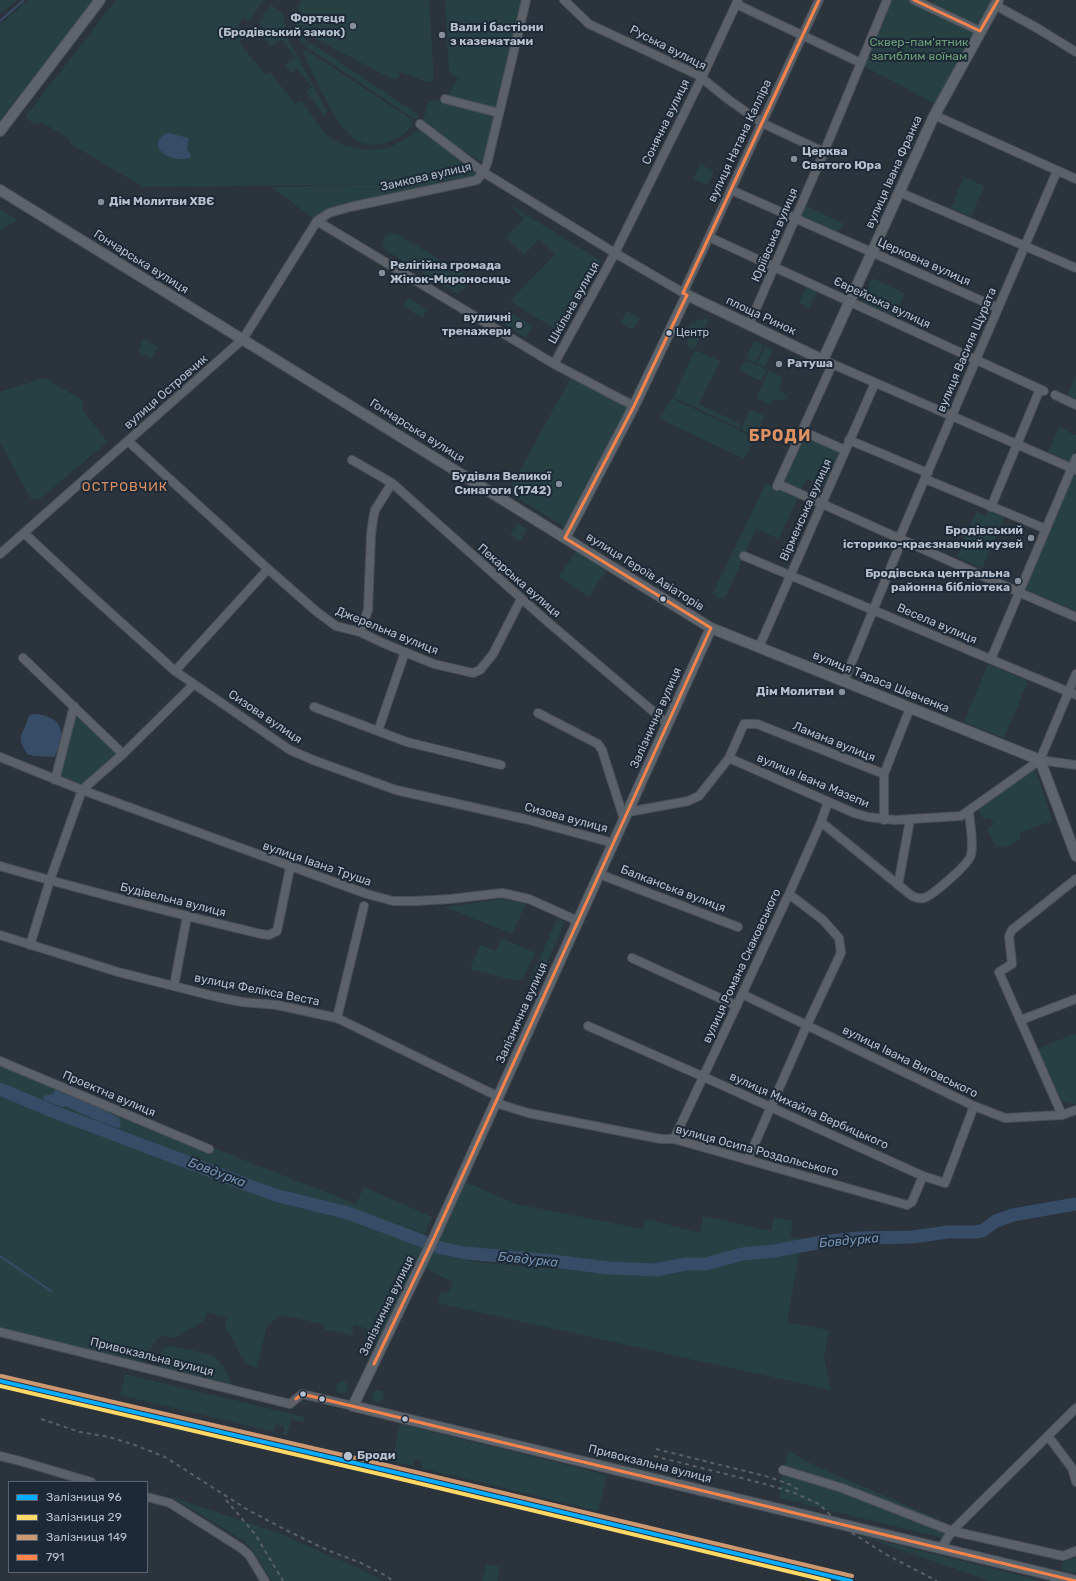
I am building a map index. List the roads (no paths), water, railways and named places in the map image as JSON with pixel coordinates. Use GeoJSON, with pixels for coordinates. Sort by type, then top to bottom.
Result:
{"type":"FeatureCollection","features":[{"type":"Feature","properties":{"kind":"main road"},"geometry":{"type":"LineString","coordinates":[[0,131],[100,0]]}},
{"type":"Feature","properties":{"kind":"main road","name":"вулиця Івана Франка"},"geometry":{"type":"LineString","coordinates":[[828,362],[850,302],[934,115],[996,3]]}},
{"type":"Feature","properties":{"kind":"main road","name":"Гончарська вулиця"},"geometry":{"type":"LineString","coordinates":[[0,190],[565,538]]}},
{"type":"Feature","properties":{"kind":"main road"},"geometry":{"type":"LineString","coordinates":[[565,538],[634,406],[685,294]]}},
{"type":"Feature","properties":{"kind":"main road","name":"площа Ринок"},"geometry":{"type":"LineString","coordinates":[[685,294],[828,362]]}},
{"type":"Feature","properties":{"kind":"main road","name":"вулиця Героїв Авіаторів"},"geometry":{"type":"LineString","coordinates":[[565,538],[711,628]]}},
{"type":"Feature","properties":{"kind":"main road","name":"вулиця Тараса Шевченка"},"geometry":{"type":"LineString","coordinates":[[711,628],[1040,760]]}},
{"type":"Feature","properties":{"kind":"main road","name":"Залізнична вулиця"},"geometry":{"type":"LineString","coordinates":[[353,1406],[434,1238],[711,628]]}},
{"type":"Feature","properties":{"kind":"main road"},"geometry":{"type":"LineString","coordinates":[[1040,760],[1076,856]]}},
{"type":"Feature","properties":{"kind":"main road","name":"Привокзальна вулиця"},"geometry":{"type":"LineString","coordinates":[[353,1406],[1076,1580]]}},
{"type":"Feature","properties":{"kind":"street"},"geometry":{"type":"LineString","coordinates":[[420,124],[483,172],[487,164],[526,0]]}},
{"type":"Feature","properties":{"kind":"street","name":"Руська вулиця"},"geometry":{"type":"LineString","coordinates":[[564,0],[589,24],[698,75],[729,100],[762,123],[824,152]]}},
{"type":"Feature","properties":{"kind":"street","name":"вулиця Натана Калліра"},"geometry":{"type":"LineString","coordinates":[[685,294],[709,237],[819,0]]}},
{"type":"Feature","properties":{"kind":"street","name":"Юріївська вулиця"},"geometry":{"type":"LineString","coordinates":[[749,325],[796,219],[887,0]]}},
{"type":"Feature","properties":{"kind":"street"},"geometry":{"type":"LineString","coordinates":[[914,0],[980,31]]}},
{"type":"Feature","properties":{"kind":"street"},"geometry":{"type":"LineString","coordinates":[[737,2],[802,36],[861,63]]}},
{"type":"Feature","properties":{"kind":"street","name":"Сонячна вулиця"},"geometry":{"type":"LineString","coordinates":[[614,253],[702,78],[737,2]]}},
{"type":"Feature","properties":{"kind":"street"},"geometry":{"type":"LineString","coordinates":[[996,3],[1076,52]]}},
{"type":"Feature","properties":{"kind":"street"},"geometry":{"type":"LineString","coordinates":[[445,99],[499,113]]}},
{"type":"Feature","properties":{"kind":"street"},"geometry":{"type":"LineString","coordinates":[[934,115],[1076,180]]}},
{"type":"Feature","properties":{"kind":"street","name":"вулиця Василя Щурата"},"geometry":{"type":"LineString","coordinates":[[844,681],[926,476],[1057,171]]}},
{"type":"Feature","properties":{"kind":"street","name":"Замкова вулиця"},"geometry":{"type":"LineString","coordinates":[[317,221],[329,213],[350,207],[477,180],[483,172],[614,253]]}},
{"type":"Feature","properties":{"kind":"street","name":"Церковна вулиця"},"geometry":{"type":"LineString","coordinates":[[731,190],[998,308]]}},
{"type":"Feature","properties":{"kind":"street"},"geometry":{"type":"LineString","coordinates":[[899,192],[1076,268]]}},
{"type":"Feature","properties":{"kind":"street"},"geometry":{"type":"LineString","coordinates":[[317,221],[554,364],[634,406]]}},
{"type":"Feature","properties":{"kind":"street","name":"вулиця Островчик"},"geometry":{"type":"LineString","coordinates":[[0,554],[243,339],[317,221]]}},
{"type":"Feature","properties":{"kind":"street","name":"Єврейська вулиця"},"geometry":{"type":"LineString","coordinates":[[709,237],[1042,390],[1017,444]]}},
{"type":"Feature","properties":{"kind":"street","name":"площа Ринок"},"geometry":{"type":"LineString","coordinates":[[614,253],[685,294]]}},
{"type":"Feature","properties":{"kind":"street","name":"Шкільна вулиця"},"geometry":{"type":"LineString","coordinates":[[554,364],[614,253]]}},
{"type":"Feature","properties":{"kind":"street"},"geometry":{"type":"LineString","coordinates":[[1074,469],[828,362],[802,431],[778,485],[1076,616]]}},
{"type":"Feature","properties":{"kind":"street","name":"Вірменська вулиця"},"geometry":{"type":"LineString","coordinates":[[759,647],[875,383]]}},
{"type":"Feature","properties":{"kind":"street"},"geometry":{"type":"LineString","coordinates":[[1054,395],[1073,403]]}},
{"type":"Feature","properties":{"kind":"street"},"geometry":{"type":"LineString","coordinates":[[802,431],[845,450]]}},
{"type":"Feature","properties":{"kind":"street"},"geometry":{"type":"LineString","coordinates":[[849,440],[991,506],[1046,529]]}},
{"type":"Feature","properties":{"kind":"street","name":"Джерельна вулиця"},"geometry":{"type":"LineString","coordinates":[[128,441],[268,569],[336,626],[360,632],[434,664],[473,673],[480,670],[493,654],[521,599]]}},
{"type":"Feature","properties":{"kind":"street"},"geometry":{"type":"LineString","coordinates":[[991,506],[1017,444]]}},
{"type":"Feature","properties":{"kind":"street"},"geometry":{"type":"LineString","coordinates":[[991,660],[1046,529],[1074,469],[1076,458]]}},
{"type":"Feature","properties":{"kind":"street","name":"Пекарська вулиця"},"geometry":{"type":"LineString","coordinates":[[352,460],[392,484],[521,599],[668,724]]}},
{"type":"Feature","properties":{"kind":"street"},"geometry":{"type":"LineString","coordinates":[[360,632],[368,610],[373,519],[375,510],[392,484]]}},
{"type":"Feature","properties":{"kind":"street","name":"Сизова вулиця"},"geometry":{"type":"LineString","coordinates":[[24,533],[84,590],[175,670],[290,750],[313,760],[396,790],[525,819],[614,843]]}},
{"type":"Feature","properties":{"kind":"street","name":"Весела вулиця"},"geometry":{"type":"LineString","coordinates":[[744,556],[1072,694]]}},
{"type":"Feature","properties":{"kind":"street"},"geometry":{"type":"LineString","coordinates":[[175,670],[268,569]]}},
{"type":"Feature","properties":{"kind":"street"},"geometry":{"type":"LineString","coordinates":[[378,732],[405,652]]}},
{"type":"Feature","properties":{"kind":"street"},"geometry":{"type":"LineString","coordinates":[[23,658],[123,754]]}},
{"type":"Feature","properties":{"kind":"street"},"geometry":{"type":"LineString","coordinates":[[1076,674],[1072,694],[1040,760],[1076,765]]}},
{"type":"Feature","properties":{"kind":"street"},"geometry":{"type":"LineString","coordinates":[[30,945],[50,880],[82,790],[123,754],[194,684]]}},
{"type":"Feature","properties":{"kind":"street"},"geometry":{"type":"LineString","coordinates":[[55,780],[74,706]]}},
{"type":"Feature","properties":{"kind":"street"},"geometry":{"type":"LineString","coordinates":[[314,708],[407,742],[501,765]]}},
{"type":"Feature","properties":{"kind":"street","name":"Ламана вулиця"},"geometry":{"type":"LineString","coordinates":[[729,758],[744,724],[757,724],[884,774],[910,708]]}},
{"type":"Feature","properties":{"kind":"street"},"geometry":{"type":"LineString","coordinates":[[538,713],[598,744],[602,750],[626,816],[688,801],[699,796],[729,758]]}},
{"type":"Feature","properties":{"kind":"street","name":"вулиця Івана Труша"},"geometry":{"type":"LineString","coordinates":[[0,757],[55,780],[290,868],[367,894],[393,901],[416,901],[502,893],[529,898],[578,921]]}},
{"type":"Feature","properties":{"kind":"street","name":"вулиця Івана Мазепи"},"geometry":{"type":"LineString","coordinates":[[729,758],[854,813],[868,818],[884,820],[910,820],[961,816],[969,812],[1040,760]]}},
{"type":"Feature","properties":{"kind":"street"},"geometry":{"type":"LineString","coordinates":[[884,774],[884,820]]}},
{"type":"Feature","properties":{"kind":"street","name":"вулиця Романа Скаковського"},"geometry":{"type":"LineString","coordinates":[[674,1139],[789,894],[821,822],[828,802]]}},
{"type":"Feature","properties":{"kind":"street"},"geometry":{"type":"LineString","coordinates":[[821,822],[912,896],[918,898],[925,897],[934,892],[968,863],[972,850],[969,812]]}},
{"type":"Feature","properties":{"kind":"street"},"geometry":{"type":"LineString","coordinates":[[898,885],[910,820]]}},
{"type":"Feature","properties":{"kind":"street","name":"Будівельна вулиця"},"geometry":{"type":"LineString","coordinates":[[0,866],[187,916],[269,935],[277,931],[290,868]]}},
{"type":"Feature","properties":{"kind":"street","name":"Балканська вулиця"},"geometry":{"type":"LineString","coordinates":[[599,874],[738,927]]}},
{"type":"Feature","properties":{"kind":"street"},"geometry":{"type":"LineString","coordinates":[[1062,1114],[999,972],[1012,964],[1009,936],[1012,930],[1076,879]]}},
{"type":"Feature","properties":{"kind":"street"},"geometry":{"type":"LineString","coordinates":[[748,1159],[807,1025],[841,953],[839,938],[823,920],[789,894]]}},
{"type":"Feature","properties":{"kind":"street"},"geometry":{"type":"LineString","coordinates":[[337,1018],[364,906]]}},
{"type":"Feature","properties":{"kind":"street"},"geometry":{"type":"LineString","coordinates":[[174,986],[187,916]]}},
{"type":"Feature","properties":{"kind":"street","name":"вулиця Фелікса Веста"},"geometry":{"type":"LineString","coordinates":[[0,935],[118,972],[174,986],[242,1002],[276,1005],[337,1018],[497,1100]]}},
{"type":"Feature","properties":{"kind":"street"},"geometry":{"type":"LineString","coordinates":[[632,958],[737,1006]]}},
{"type":"Feature","properties":{"kind":"street","name":"вулиця Івана Виговського"},"geometry":{"type":"LineString","coordinates":[[742,994],[974,1106],[1005,1118],[1062,1114],[1076,1110]]}},
{"type":"Feature","properties":{"kind":"street"},"geometry":{"type":"LineString","coordinates":[[1021,1020],[1076,999]]}},
{"type":"Feature","properties":{"kind":"street","name":"вулиця Михайла Вербицького"},"geometry":{"type":"LineString","coordinates":[[588,1026],[923,1176],[945,1183],[974,1106]]}},
{"type":"Feature","properties":{"kind":"street","name":"Проектна вулиця"},"geometry":{"type":"LineString","coordinates":[[0,1061],[209,1149]]}},
{"type":"Feature","properties":{"kind":"street","name":"вулиця Осипа Роздольського"},"geometry":{"type":"LineString","coordinates":[[497,1100],[528,1113],[661,1139],[674,1139],[906,1205],[912,1202],[923,1176]]}},
{"type":"Feature","properties":{"kind":"street","name":"Привокзальна вулиця"},"geometry":{"type":"LineString","coordinates":[[0,1332],[290,1404],[302,1394],[353,1406]]}},
{"type":"Feature","properties":{"kind":"street"},"geometry":{"type":"LineString","coordinates":[[941,1548],[952,1531],[1076,1408]]}},
{"type":"Feature","properties":{"kind":"street"},"geometry":{"type":"LineString","coordinates":[[1048,1436],[1072,1468],[1076,1482]]}},
{"type":"Feature","properties":{"kind":"street"},"geometry":{"type":"LineString","coordinates":[[0,1456],[88,1481]]}},
{"type":"Feature","properties":{"kind":"street"},"geometry":{"type":"LineString","coordinates":[[783,1470],[842,1488],[952,1531],[1062,1556],[1076,1551]]}},
{"type":"Feature","properties":{"kind":"street"},"geometry":{"type":"LineString","coordinates":[[148,1497],[170,1503],[241,1548],[249,1555],[264,1581]]}},
{"type":"Feature","properties":{"kind":"water"},"geometry":{"type":"Polygon","coordinates":[[[168,133],[189,138],[187,149],[191,155],[190,158],[175,158],[162,152],[158,143],[161,138],[168,133]]]}},
{"type":"Feature","properties":{"kind":"water"},"geometry":{"type":"Polygon","coordinates":[[[36,714],[52,719],[60,728],[61,741],[54,757],[34,756],[27,754],[21,743],[21,735],[28,718],[30,715],[36,714]]]}},
{"type":"Feature","properties":{"kind":"water"},"geometry":{"type":"Polygon","coordinates":[[[55,1090],[103,1109],[119,1118],[121,1126],[118,1128],[98,1121],[65,1106],[62,1107],[44,1100],[43,1096],[53,1094],[55,1090]]]}},
{"type":"Feature","properties":{"kind":"waterway"},"geometry":{"type":"LineString","coordinates":[[0,21],[24,0]]}},
{"type":"Feature","properties":{"kind":"waterway","name":"Бовдурка"},"geometry":{"type":"LineString","coordinates":[[0,1089],[52,1111],[275,1195],[348,1213],[441,1248],[465,1253],[544,1260],[609,1268],[655,1270],[686,1264],[706,1264],[742,1254],[774,1251],[822,1242],[858,1238],[912,1237],[948,1232],[982,1231],[996,1221],[1013,1215],[1076,1204]]}},
{"type":"Feature","properties":{"kind":"waterway"},"geometry":{"type":"LineString","coordinates":[[0,1256],[51,1291]]}},
{"type":"Feature","properties":{"kind":"railway"},"geometry":{"type":"LineString","coordinates":[[41,1419],[80,1432],[109,1437],[135,1445],[165,1457],[248,1510],[327,1550],[361,1563],[385,1575],[393,1581]]}},
{"type":"Feature","properties":{"kind":"railway"},"geometry":{"type":"LineString","coordinates":[[656,1449],[769,1477],[789,1484],[799,1490]]}},
{"type":"Feature","properties":{"kind":"railway"},"geometry":{"type":"LineString","coordinates":[[654,1456],[792,1492],[819,1504],[844,1528],[887,1555],[937,1581]]}},
{"type":"Feature","properties":{"kind":"railway"},"geometry":{"type":"LineString","coordinates":[[226,1500],[255,1534],[283,1581]]}},
{"type":"Feature","properties":{"kind":"rail line","name":"149"},"geometry":{"type":"LineString","coordinates":[[1,1376],[386,1465],[852,1576]]}},
{"type":"Feature","properties":{"kind":"rail line","name":"96"},"geometry":{"type":"LineString","coordinates":[[0,1381],[385,1470],[851,1581]]}},
{"type":"Feature","properties":{"kind":"rail line","name":"29"},"geometry":{"type":"LineString","coordinates":[[0,1386],[384,1475],[829,1581]]}},
{"type":"Feature","properties":{"kind":"place","name":"Фортеця (Бродівський замок)"},"geometry":{"type":"Point","coordinates":[353,26]}},
{"type":"Feature","properties":{"kind":"place","name":"Вали і бастіони з казематами"},"geometry":{"type":"Point","coordinates":[442,35]}},
{"type":"Feature","properties":{"kind":"place","name":"Церква Святого Юра"},"geometry":{"type":"Point","coordinates":[794,159]}},
{"type":"Feature","properties":{"kind":"place","name":"Дім Молитви ХВЄ"},"geometry":{"type":"Point","coordinates":[101,202]}},
{"type":"Feature","properties":{"kind":"place","name":"Релігійна громада Жінок-Мироносиць"},"geometry":{"type":"Point","coordinates":[382,273]}},
{"type":"Feature","properties":{"kind":"place","name":"вуличні тренажери"},"geometry":{"type":"Point","coordinates":[519,325]}},
{"type":"Feature","properties":{"kind":"place","name":"Центр"},"geometry":{"type":"Point","coordinates":[669,333]}},
{"type":"Feature","properties":{"kind":"place","name":"Ратуша"},"geometry":{"type":"Point","coordinates":[779,364]}},
{"type":"Feature","properties":{"kind":"place","name":"Будівля Великої Синагоги (1742)"},"geometry":{"type":"Point","coordinates":[559,484]}},
{"type":"Feature","properties":{"kind":"place","name":"Бродівський історико-краєзнавчий музей"},"geometry":{"type":"Point","coordinates":[1031,538]}},
{"type":"Feature","properties":{"kind":"place","name":"Бродівська центральна районна бібліотека"},"geometry":{"type":"Point","coordinates":[1018,581]}},
{"type":"Feature","properties":{"kind":"place","name":"Дім Молитви"},"geometry":{"type":"Point","coordinates":[842,692]}},
{"type":"Feature","properties":{"kind":"place","name":"Броди"},"geometry":{"type":"Point","coordinates":[348,1456]}},
{"type":"Feature","properties":{"kind":"district","name":"БРОДИ"},"geometry":{"type":"Point","coordinates":[780,436]}},
{"type":"Feature","properties":{"kind":"district","name":"ОСТРОВЧИК"},"geometry":{"type":"Point","coordinates":[125,487]}},
{"type":"Feature","properties":{"kind":"park label","name":"Сквер-пам'ятник загиблим воїнам"},"geometry":{"type":"Point","coordinates":[919,50]}}]}
